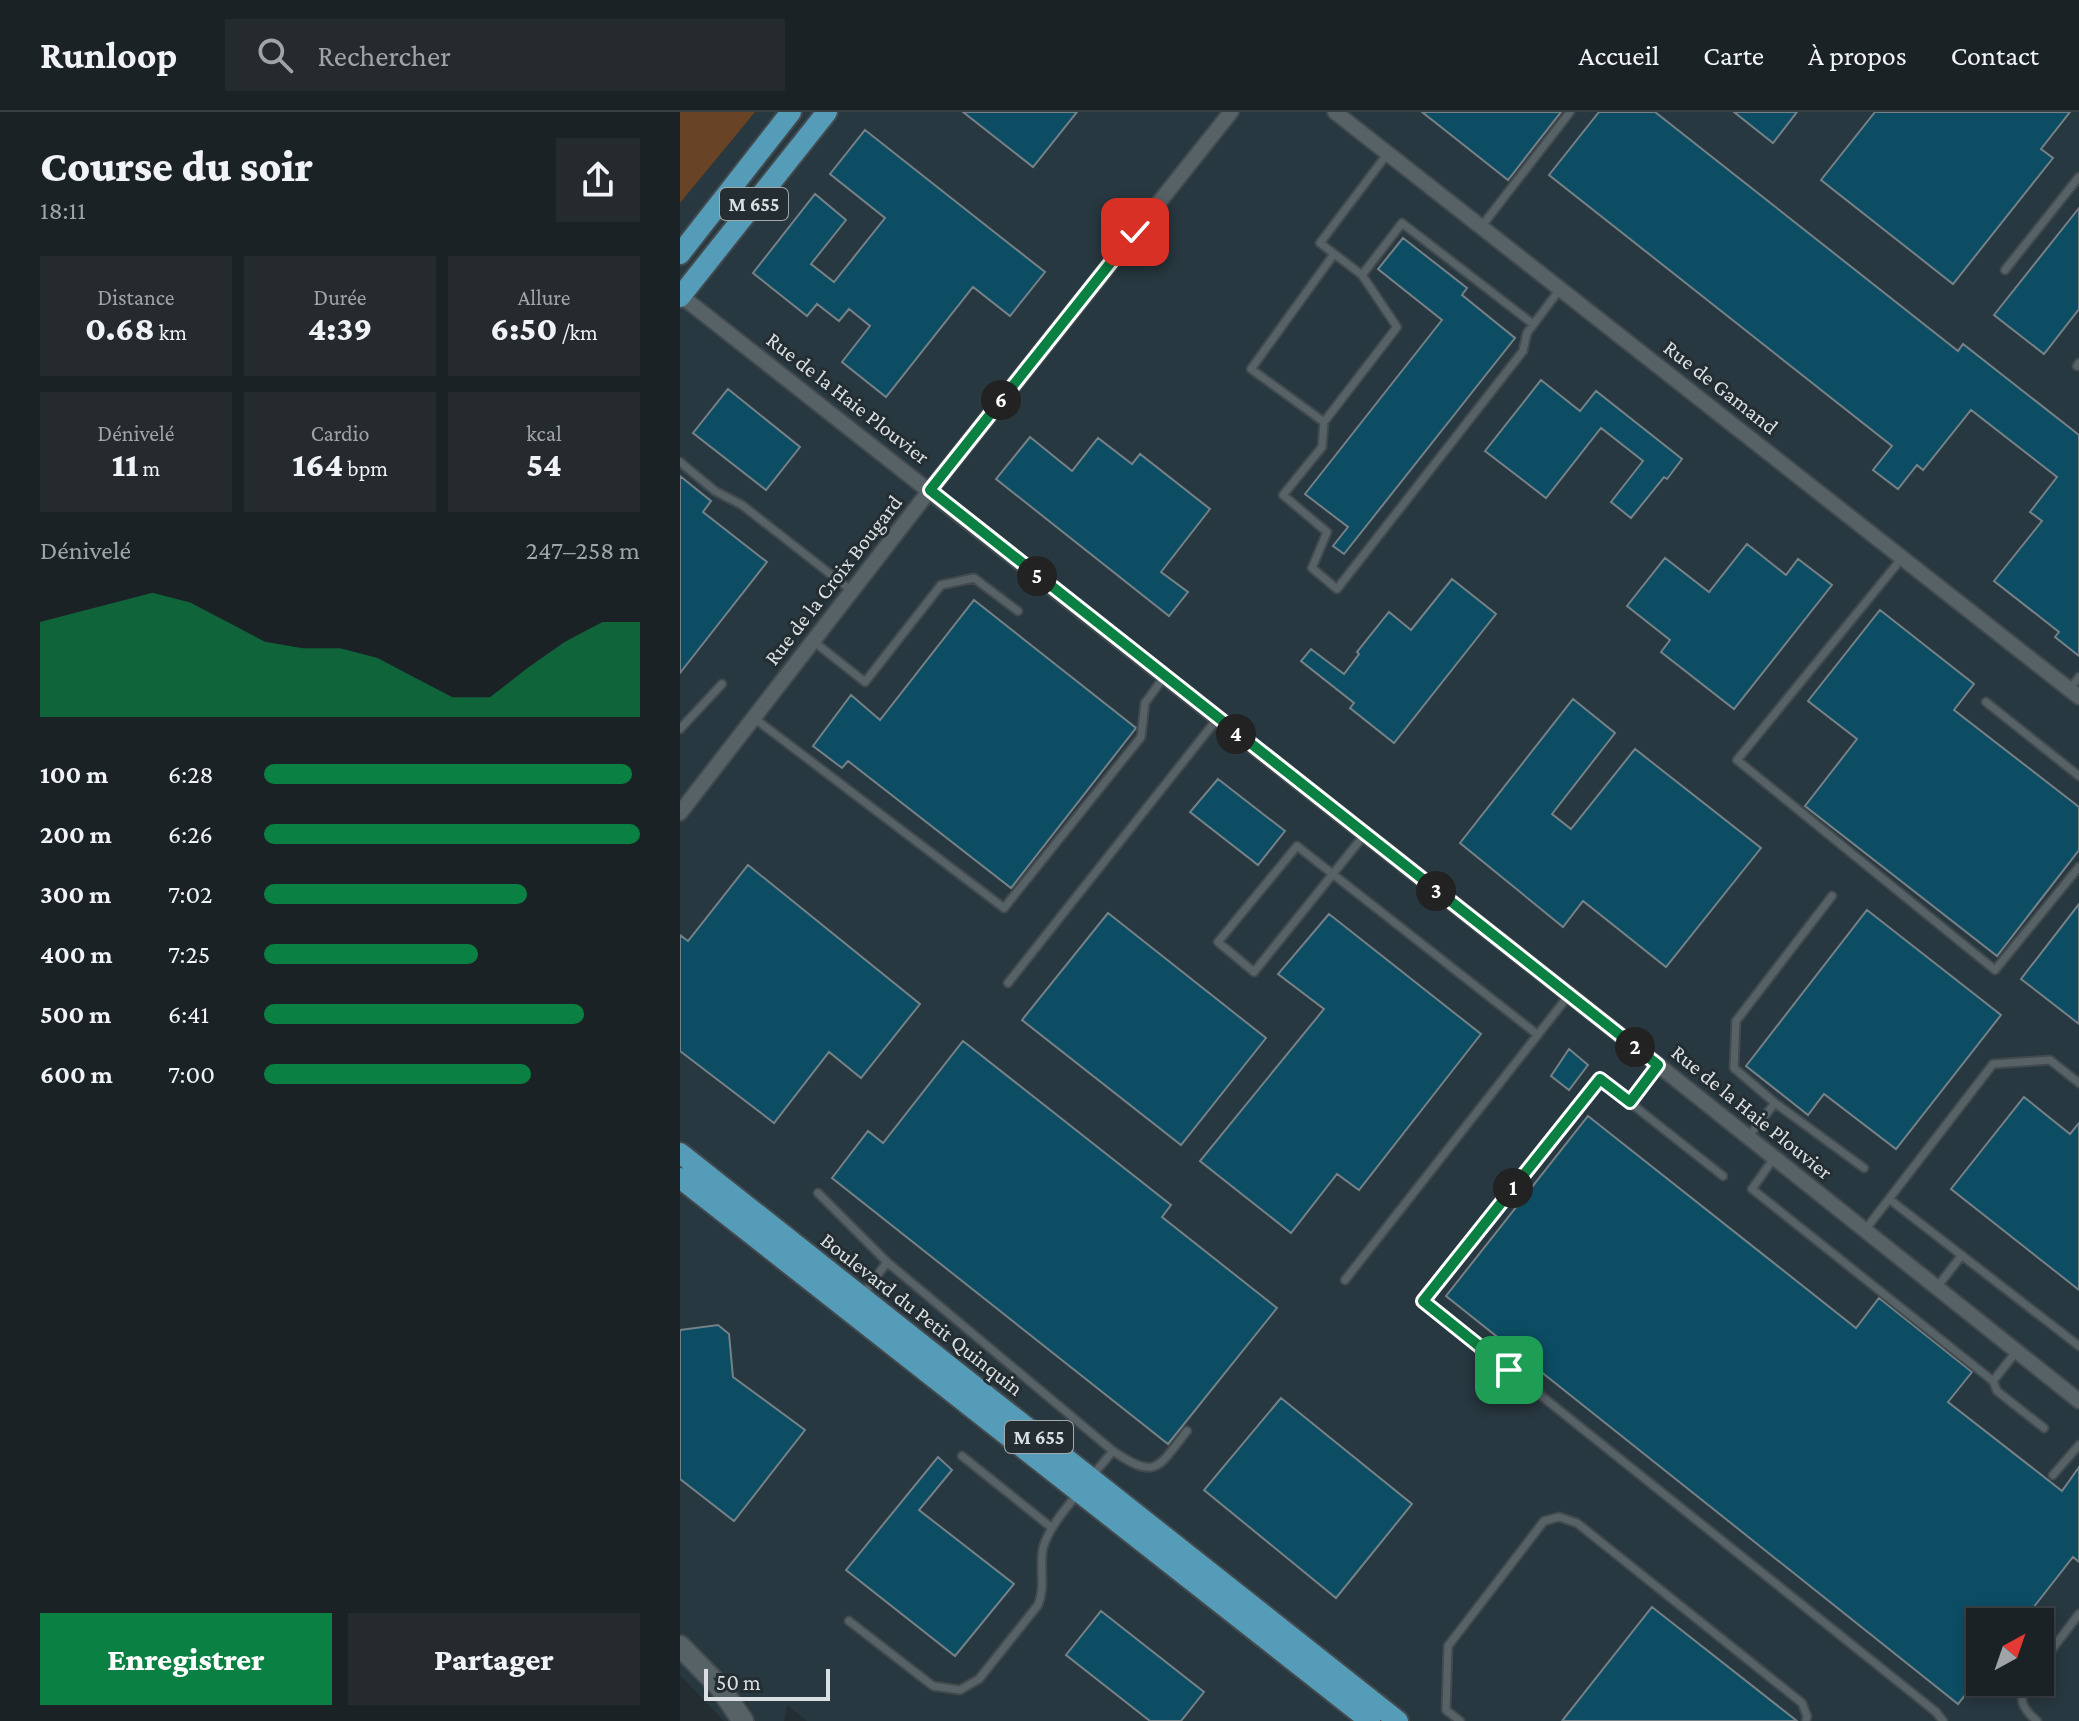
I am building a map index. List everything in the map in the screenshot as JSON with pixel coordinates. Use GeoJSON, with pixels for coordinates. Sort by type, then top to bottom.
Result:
{"type":"FeatureCollection","features":[{"type":"Feature","properties":{"kind":"main road","name":"M 655"},"geometry":{"type":"LineString","coordinates":[[680,254],[791,112]]}},
{"type":"Feature","properties":{"kind":"main road","name":"M 655"},"geometry":{"type":"LineString","coordinates":[[680,296],[827,112]]}},
{"type":"Feature","properties":{"kind":"main road","name":"Boulevard du Petit Quinquin"},"geometry":{"type":"LineString","coordinates":[[683,1171],[1084,1485],[1370,1721]]}},
{"type":"Feature","properties":{"kind":"main road","name":"Boulevard du Petit Quinquin"},"geometry":{"type":"LineString","coordinates":[[1084,1485],[1398,1721]]}},
{"type":"Feature","properties":{"kind":"main road"},"geometry":{"type":"LineString","coordinates":[[680,1646],[719,1686],[743,1721]]}},
{"type":"Feature","properties":{"kind":"street","name":"Rue de la Croix Bougard"},"geometry":{"type":"LineString","coordinates":[[680,813],[930,490],[1231,112]]}},
{"type":"Feature","properties":{"kind":"street","name":"Rue de Gamand"},"geometry":{"type":"LineString","coordinates":[[1335,112],[2074,693]]}},
{"type":"Feature","properties":{"kind":"street","name":"Rue de la Haie Plouvier"},"geometry":{"type":"LineString","coordinates":[[680,296],[1658,1065],[2079,1401]]}},
{"type":"Feature","properties":{"kind":"lane"},"geometry":{"type":"LineString","coordinates":[[1481,227],[1570,112]]}},
{"type":"Feature","properties":{"kind":"lane"},"geometry":{"type":"LineString","coordinates":[[1388,153],[1320,243],[1362,275],[1397,327],[1324,422],[1322,447],[1283,495],[1327,532],[1312,568],[1337,589],[1523,351],[1527,333],[1560,289]]}},
{"type":"Feature","properties":{"kind":"lane"},"geometry":{"type":"LineString","coordinates":[[2005,270],[2079,177]]}},
{"type":"Feature","properties":{"kind":"lane"},"geometry":{"type":"LineString","coordinates":[[1362,275],[1402,223],[1533,324]]}},
{"type":"Feature","properties":{"kind":"lane"},"geometry":{"type":"LineString","coordinates":[[1324,422],[1251,369],[1334,254]]}},
{"type":"Feature","properties":{"kind":"lane"},"geometry":{"type":"LineString","coordinates":[[680,462],[715,491],[742,505],[852,591]]}},
{"type":"Feature","properties":{"kind":"lane"},"geometry":{"type":"LineString","coordinates":[[1902,558],[1737,760],[1995,970],[2079,867]]}},
{"type":"Feature","properties":{"kind":"lane"},"geometry":{"type":"LineString","coordinates":[[813,641],[865,682],[941,585],[974,578],[1018,611]]}},
{"type":"Feature","properties":{"kind":"lane"},"geometry":{"type":"LineString","coordinates":[[754,718],[1004,908],[1141,737],[1145,703],[1164,677]]}},
{"type":"Feature","properties":{"kind":"lane"},"geometry":{"type":"LineString","coordinates":[[2074,693],[2079,677]]}},
{"type":"Feature","properties":{"kind":"lane"},"geometry":{"type":"LineString","coordinates":[[680,729],[722,684]]}},
{"type":"Feature","properties":{"kind":"lane"},"geometry":{"type":"LineString","coordinates":[[1986,702],[2079,776]]}},
{"type":"Feature","properties":{"kind":"lane"},"geometry":{"type":"LineString","coordinates":[[1008,983],[1217,719]]}},
{"type":"Feature","properties":{"kind":"lane"},"geometry":{"type":"LineString","coordinates":[[1365,834],[1333,875],[1254,972],[1218,942],[1297,846],[1333,875],[1538,1035]]}},
{"type":"Feature","properties":{"kind":"lane"},"geometry":{"type":"LineString","coordinates":[[1832,896],[1736,1021],[1734,1068],[1775,1103],[1864,1168]]}},
{"type":"Feature","properties":{"kind":"lane"},"geometry":{"type":"LineString","coordinates":[[1345,1280],[1569,995]]}},
{"type":"Feature","properties":{"kind":"lane"},"geometry":{"type":"LineString","coordinates":[[1865,1230],[1993,1064],[2050,1060],[2079,1083]]}},
{"type":"Feature","properties":{"kind":"lane"},"geometry":{"type":"LineString","coordinates":[[1630,1102],[1658,1065]]}},
{"type":"Feature","properties":{"kind":"lane"},"geometry":{"type":"LineString","coordinates":[[1723,1176],[1600,1079],[1423,1301],[1936,1712],[1943,1721]]}},
{"type":"Feature","properties":{"kind":"lane"},"geometry":{"type":"LineString","coordinates":[[1748,1137],[1775,1103]]}},
{"type":"Feature","properties":{"kind":"lane"},"geometry":{"type":"LineString","coordinates":[[1774,1158],[1752,1189],[1993,1381],[1997,1391],[2044,1428]]}},
{"type":"Feature","properties":{"kind":"lane"},"geometry":{"type":"LineString","coordinates":[[818,1193],[887,1262],[1113,1451],[1134,1465],[1147,1469],[1159,1465],[1187,1431]]}},
{"type":"Feature","properties":{"kind":"lane"},"geometry":{"type":"LineString","coordinates":[[1889,1199],[2079,1346]]}},
{"type":"Feature","properties":{"kind":"lane"},"geometry":{"type":"LineString","coordinates":[[1937,1287],[1962,1255]]}},
{"type":"Feature","properties":{"kind":"lane"},"geometry":{"type":"LineString","coordinates":[[856,1304],[887,1262]]}},
{"type":"Feature","properties":{"kind":"lane"},"geometry":{"type":"LineString","coordinates":[[1993,1381],[2017,1351]]}},
{"type":"Feature","properties":{"kind":"lane"},"geometry":{"type":"LineString","coordinates":[[2053,1475],[2079,1445]]}},
{"type":"Feature","properties":{"kind":"lane"},"geometry":{"type":"LineString","coordinates":[[849,1621],[933,1686],[960,1690],[979,1679],[1038,1605],[1043,1593],[1044,1547],[1052,1528],[1113,1451]]}},
{"type":"Feature","properties":{"kind":"lane"},"geometry":{"type":"LineString","coordinates":[[962,1456],[1052,1528]]}},
{"type":"Feature","properties":{"kind":"lane"},"geometry":{"type":"LineString","coordinates":[[1460,1721],[1446,1710],[1448,1646],[1544,1521],[1559,1517],[1577,1523],[1802,1703],[1806,1721]]}},
{"type":"Feature","properties":{"kind":"lane"},"geometry":{"type":"LineString","coordinates":[[2054,1647],[2079,1614]]}},
{"type":"Feature","properties":{"kind":"lane"},"geometry":{"type":"LineString","coordinates":[[2021,1696],[2024,1710],[2037,1721]]}},
{"type":"Feature","properties":{"kind":"shaded area"},"geometry":{"type":"Polygon","coordinates":[[[680,112],[755,112],[680,203],[680,112]]]}},
{"type":"Feature","properties":{"kind":"shaded area"},"geometry":{"type":"Polygon","coordinates":[[[755,112],[2079,112],[2079,1721],[807,1721],[787,1705],[784,1721],[724,1721],[680,1675],[680,203],[755,112]]]}},
{"type":"Feature","properties":{"kind":"building"},"geometry":{"type":"Polygon","coordinates":[[[963,112],[1077,112],[1033,167],[963,112]]]}},
{"type":"Feature","properties":{"kind":"building"},"geometry":{"type":"Polygon","coordinates":[[[1422,112],[1561,112],[1508,180],[1422,112]]]}},
{"type":"Feature","properties":{"kind":"building"},"geometry":{"type":"Polygon","coordinates":[[[1599,112],[1655,112],[1958,351],[1963,344],[2079,435],[2079,656],[2055,637],[2059,632],[1994,581],[2042,521],[2030,512],[2057,477],[1971,410],[1923,470],[1917,465],[1898,489],[1873,470],[1892,446],[1549,175],[1599,112]]]}},
{"type":"Feature","properties":{"kind":"building"},"geometry":{"type":"Polygon","coordinates":[[[1734,112],[1797,112],[1773,143],[1734,112]]]}},
{"type":"Feature","properties":{"kind":"building"},"geometry":{"type":"Polygon","coordinates":[[[1875,112],[2070,112],[2041,149],[2053,158],[1953,284],[1821,180],[1875,112]]]}},
{"type":"Feature","properties":{"kind":"building"},"geometry":{"type":"Polygon","coordinates":[[[865,130],[1045,272],[1010,316],[973,287],[886,397],[842,362],[870,326],[849,309],[839,321],[817,304],[807,316],[753,273],[815,194],[846,220],[811,264],[834,282],[885,218],[830,174],[865,130]]]}},
{"type":"Feature","properties":{"kind":"building"},"geometry":{"type":"Polygon","coordinates":[[[2079,208],[2079,309],[2044,354],[1994,315],[2079,208]]]}},
{"type":"Feature","properties":{"kind":"building"},"geometry":{"type":"Polygon","coordinates":[[[1403,238],[1467,288],[1462,295],[1515,338],[1344,554],[1333,546],[1348,527],[1305,494],[1442,320],[1378,269],[1403,238]]]}},
{"type":"Feature","properties":{"kind":"building"},"geometry":{"type":"Polygon","coordinates":[[[1541,380],[1580,411],[1596,391],[1682,459],[1631,518],[1611,502],[1643,461],[1601,428],[1546,498],[1485,451],[1541,380]]]}},
{"type":"Feature","properties":{"kind":"building"},"geometry":{"type":"Polygon","coordinates":[[[728,389],[800,447],[766,490],[693,433],[728,389]]]}},
{"type":"Feature","properties":{"kind":"building"},"geometry":{"type":"Polygon","coordinates":[[[1030,437],[1072,471],[1098,438],[1132,464],[1140,454],[1210,509],[1161,572],[1188,592],[1169,616],[996,479],[1030,437]]]}},
{"type":"Feature","properties":{"kind":"building"},"geometry":{"type":"Polygon","coordinates":[[[680,476],[711,501],[703,512],[767,562],[680,673],[680,476]]]}},
{"type":"Feature","properties":{"kind":"building"},"geometry":{"type":"Polygon","coordinates":[[[1747,544],[1786,575],[1798,559],[1832,585],[1734,709],[1661,652],[1670,640],[1627,606],[1665,558],[1709,592],[1747,544]]]}},
{"type":"Feature","properties":{"kind":"building"},"geometry":{"type":"Polygon","coordinates":[[[1452,579],[1496,614],[1394,743],[1350,708],[1354,703],[1301,661],[1311,649],[1344,674],[1359,654],[1357,652],[1389,612],[1411,630],[1452,579]]]}},
{"type":"Feature","properties":{"kind":"building"},"geometry":{"type":"Polygon","coordinates":[[[974,600],[1136,728],[1011,888],[848,761],[842,768],[813,746],[851,695],[880,720],[974,600]]]}},
{"type":"Feature","properties":{"kind":"building"},"geometry":{"type":"Polygon","coordinates":[[[1880,610],[1974,684],[1954,710],[2079,807],[2079,850],[1997,956],[1805,806],[1857,739],[1808,701],[1880,610]]]}},
{"type":"Feature","properties":{"kind":"building"},"geometry":{"type":"Polygon","coordinates":[[[1573,699],[1615,733],[1552,814],[1571,829],[1635,749],[1761,848],[1666,967],[1583,901],[1563,927],[1460,843],[1573,699]]]}},
{"type":"Feature","properties":{"kind":"building"},"geometry":{"type":"Polygon","coordinates":[[[1218,779],[1285,831],[1258,865],[1190,812],[1218,779]]]}},
{"type":"Feature","properties":{"kind":"building"},"geometry":{"type":"Polygon","coordinates":[[[748,865],[920,1004],[861,1078],[829,1052],[774,1123],[680,1051],[680,935],[688,941],[748,865]]]}},
{"type":"Feature","properties":{"kind":"building"},"geometry":{"type":"Polygon","coordinates":[[[2079,904],[2079,1024],[2021,979],[2079,904]]]}},
{"type":"Feature","properties":{"kind":"building"},"geometry":{"type":"Polygon","coordinates":[[[1867,910],[2001,1015],[1896,1149],[1824,1094],[1808,1115],[1746,1066],[1867,910]]]}},
{"type":"Feature","properties":{"kind":"building"},"geometry":{"type":"Polygon","coordinates":[[[1108,913],[1266,1038],[1181,1145],[1022,1020],[1108,913]]]}},
{"type":"Feature","properties":{"kind":"building"},"geometry":{"type":"Polygon","coordinates":[[[1329,914],[1481,1034],[1359,1190],[1337,1174],[1291,1233],[1200,1161],[1324,1009],[1278,974],[1329,914]]]}},
{"type":"Feature","properties":{"kind":"building"},"geometry":{"type":"Polygon","coordinates":[[[963,1041],[1171,1205],[1162,1217],[1277,1308],[1168,1444],[832,1178],[868,1131],[883,1143],[963,1041]]]}},
{"type":"Feature","properties":{"kind":"building"},"geometry":{"type":"Polygon","coordinates":[[[1569,1049],[1588,1065],[1569,1090],[1551,1076],[1569,1049]]]}},
{"type":"Feature","properties":{"kind":"building"},"geometry":{"type":"Polygon","coordinates":[[[2024,1097],[2070,1134],[2079,1123],[2079,1290],[1951,1189],[2024,1097]]]}},
{"type":"Feature","properties":{"kind":"building"},"geometry":{"type":"Polygon","coordinates":[[[1588,1116],[1856,1328],[1879,1298],[1972,1372],[1948,1402],[2062,1491],[2079,1467],[2079,1562],[2073,1557],[2033,1608],[1966,1608],[1966,1694],[1958,1704],[1446,1296],[1588,1116]]]}},
{"type":"Feature","properties":{"kind":"building"},"geometry":{"type":"Polygon","coordinates":[[[718,1325],[729,1334],[733,1377],[805,1430],[734,1521],[680,1479],[680,1330],[718,1325]]]}},
{"type":"Feature","properties":{"kind":"building"},"geometry":{"type":"Polygon","coordinates":[[[1281,1398],[1412,1504],[1336,1598],[1204,1490],[1281,1398]]]}},
{"type":"Feature","properties":{"kind":"building"},"geometry":{"type":"Polygon","coordinates":[[[938,1457],[952,1470],[919,1510],[1014,1584],[955,1656],[846,1570],[938,1457]]]}},
{"type":"Feature","properties":{"kind":"building"},"geometry":{"type":"Polygon","coordinates":[[[1652,1607],[1797,1721],[1562,1721],[1652,1607]]]}},
{"type":"Feature","properties":{"kind":"building"},"geometry":{"type":"Polygon","coordinates":[[[1101,1611],[1204,1692],[1181,1721],[1150,1721],[1066,1655],[1101,1611]]]}},
{"type":"Feature","properties":{"kind":"route"},"geometry":{"type":"LineString","coordinates":[[1135,232],[930,490],[1658,1065],[1630,1102],[1600,1079],[1423,1301],[1509,1370]]}}]}
